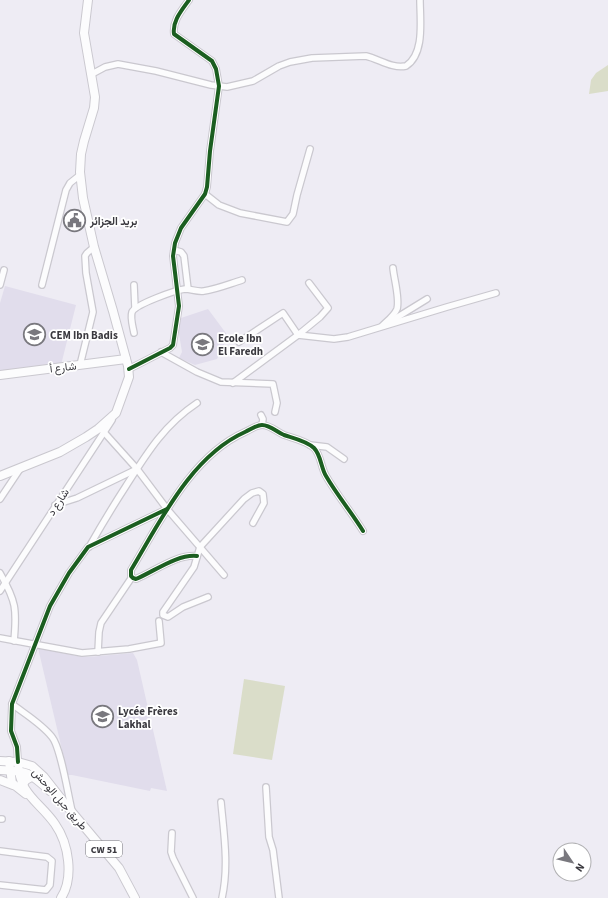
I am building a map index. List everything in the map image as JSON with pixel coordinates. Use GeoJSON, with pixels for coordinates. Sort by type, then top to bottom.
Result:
{"type":"FeatureCollection","features":[{"type":"Feature","properties":{"kind":"main road"},"geometry":{"type":"LineString","coordinates":[[0,476],[60,452],[86,437],[102,430],[116,413],[129,377],[126,359],[87,221],[80,175],[81,154],[94,108],[95,96],[84,33],[88,0]]}},
{"type":"Feature","properties":{"kind":"main road","name":"شارع أ"},"geometry":{"type":"LineString","coordinates":[[0,375],[126,359]]}},
{"type":"Feature","properties":{"kind":"main road","name":"طريق جبل الوحش"},"geometry":{"type":"LineString","coordinates":[[0,760],[10,761],[19,766],[32,766],[44,777],[119,868],[134,898]]}},
{"type":"Feature","properties":{"kind":"main road"},"geometry":{"type":"LineString","coordinates":[[10,761],[11,781],[13,786]]}},
{"type":"Feature","properties":{"kind":"main road"},"geometry":{"type":"LineString","coordinates":[[0,770],[10,770],[19,766]]}},
{"type":"Feature","properties":{"kind":"main road"},"geometry":{"type":"LineString","coordinates":[[19,766],[33,776],[66,805]]}},
{"type":"Feature","properties":{"kind":"main road"},"geometry":{"type":"LineString","coordinates":[[19,766],[22,785],[55,823],[63,840],[68,866],[68,875],[67,885],[61,898]]}},
{"type":"Feature","properties":{"kind":"main road"},"geometry":{"type":"LineString","coordinates":[[22,785],[26,780],[33,776]]}},
{"type":"Feature","properties":{"kind":"main road"},"geometry":{"type":"LineString","coordinates":[[0,780],[30,796]]}},
{"type":"Feature","properties":{"kind":"street"},"geometry":{"type":"LineString","coordinates":[[128,369],[170,348],[174,340],[179,306],[173,256],[175,243],[181,228],[205,194],[207,187],[210,151],[219,86],[216,69],[212,61],[174,34],[173,28],[175,22],[189,0]]}},
{"type":"Feature","properties":{"kind":"street"},"geometry":{"type":"LineString","coordinates":[[92,74],[118,64],[156,71],[219,86],[227,86],[253,81],[285,64],[312,58],[366,56],[396,66],[406,66],[415,59],[419,45],[420,0]]}},
{"type":"Feature","properties":{"kind":"street"},"geometry":{"type":"LineString","coordinates":[[205,194],[219,205],[240,213],[287,222],[293,214],[310,149]]}},
{"type":"Feature","properties":{"kind":"street"},"geometry":{"type":"LineString","coordinates":[[42,285],[66,190],[70,183],[80,175]]}},
{"type":"Feature","properties":{"kind":"street"},"geometry":{"type":"LineString","coordinates":[[80,365],[93,312],[86,272],[85,256],[94,247]]}},
{"type":"Feature","properties":{"kind":"street"},"geometry":{"type":"LineString","coordinates":[[174,250],[181,252],[184,256],[188,289]]}},
{"type":"Feature","properties":{"kind":"street"},"geometry":{"type":"LineString","coordinates":[[382,326],[393,315],[397,308],[393,268]]}},
{"type":"Feature","properties":{"kind":"street"},"geometry":{"type":"LineString","coordinates":[[0,285],[4,270]]}},
{"type":"Feature","properties":{"kind":"street"},"geometry":{"type":"LineString","coordinates":[[134,333],[131,317],[135,308],[176,290],[188,289],[202,292],[242,280]]}},
{"type":"Feature","properties":{"kind":"street"},"geometry":{"type":"LineString","coordinates":[[233,382],[298,335],[320,317],[328,308],[309,283]]}},
{"type":"Feature","properties":{"kind":"street"},"geometry":{"type":"LineString","coordinates":[[134,285],[135,308]]}},
{"type":"Feature","properties":{"kind":"street"},"geometry":{"type":"LineString","coordinates":[[239,342],[283,313],[298,335],[334,339],[348,337],[496,293]]}},
{"type":"Feature","properties":{"kind":"street"},"geometry":{"type":"LineString","coordinates":[[382,326],[427,300]]}},
{"type":"Feature","properties":{"kind":"street"},"geometry":{"type":"LineString","coordinates":[[161,352],[197,372],[221,382],[273,384],[277,403],[275,412]]}},
{"type":"Feature","properties":{"kind":"street"},"geometry":{"type":"LineString","coordinates":[[19,766],[17,747],[12,730],[12,704],[50,606],[69,573],[88,547],[149,449],[168,426],[197,403]]}},
{"type":"Feature","properties":{"kind":"street"},"geometry":{"type":"LineString","coordinates":[[261,415],[263,419],[262,425]]}},
{"type":"Feature","properties":{"kind":"street"},"geometry":{"type":"LineString","coordinates":[[98,652],[101,623],[132,577],[132,570],[167,509],[191,476],[213,453],[227,442],[262,425],[309,444],[327,447],[344,459]]}},
{"type":"Feature","properties":{"kind":"street"},"geometry":{"type":"LineString","coordinates":[[102,430],[224,575]]}},
{"type":"Feature","properties":{"kind":"street","name":"شارع د"},"geometry":{"type":"LineString","coordinates":[[0,591],[102,430]]}},
{"type":"Feature","properties":{"kind":"street"},"geometry":{"type":"LineString","coordinates":[[309,444],[317,453],[326,478],[363,531]]}},
{"type":"Feature","properties":{"kind":"street"},"geometry":{"type":"LineString","coordinates":[[0,499],[20,468]]}},
{"type":"Feature","properties":{"kind":"street"},"geometry":{"type":"LineString","coordinates":[[55,505],[77,498],[136,469]]}},
{"type":"Feature","properties":{"kind":"street"},"geometry":{"type":"LineString","coordinates":[[208,597],[183,607],[168,617],[163,615],[163,612],[194,567],[200,547],[244,500],[252,493],[259,491],[263,494],[264,503],[253,523]]}},
{"type":"Feature","properties":{"kind":"street"},"geometry":{"type":"LineString","coordinates":[[88,547],[167,509]]}},
{"type":"Feature","properties":{"kind":"street"},"geometry":{"type":"LineString","coordinates":[[132,577],[136,579],[160,566],[189,555],[197,556]]}},
{"type":"Feature","properties":{"kind":"street"},"geometry":{"type":"LineString","coordinates":[[0,573],[13,597],[16,619],[14,641]]}},
{"type":"Feature","properties":{"kind":"street"},"geometry":{"type":"LineString","coordinates":[[0,638],[74,653],[130,649],[161,643],[159,621]]}},
{"type":"Feature","properties":{"kind":"street"},"geometry":{"type":"LineString","coordinates":[[12,704],[42,726],[53,738],[61,762],[73,814]]}},
{"type":"Feature","properties":{"kind":"street"},"geometry":{"type":"LineString","coordinates":[[266,787],[269,837],[273,850],[279,898]]}},
{"type":"Feature","properties":{"kind":"street"},"geometry":{"type":"LineString","coordinates":[[221,802],[226,860],[226,876],[222,898]]}},
{"type":"Feature","properties":{"kind":"street"},"geometry":{"type":"LineString","coordinates":[[172,833],[173,858],[193,898]]}},
{"type":"Feature","properties":{"kind":"street"},"geometry":{"type":"LineString","coordinates":[[0,851],[47,857],[52,861],[50,885],[46,890],[0,885]]}},
{"type":"Feature","properties":{"kind":"shaded area","name":"CEM Ibn Badis"},"geometry":{"type":"Polygon","coordinates":[[[5,286],[76,305],[61,365],[0,372],[0,303],[5,286]]]}},
{"type":"Feature","properties":{"kind":"shaded area","name":"Ecole Ibn El Faredh"},"geometry":{"type":"Polygon","coordinates":[[[208,309],[228,336],[217,359],[195,365],[179,358],[182,352],[178,328],[181,318],[208,309]]]}},
{"type":"Feature","properties":{"kind":"shaded area","name":"Lycée Frères Lakhal"},"geometry":{"type":"Polygon","coordinates":[[[38,648],[88,657],[133,653],[137,660],[167,791],[151,788],[150,791],[68,775],[38,648]]]}},
{"type":"Feature","properties":{"kind":"green space"},"geometry":{"type":"Polygon","coordinates":[[[608,65],[608,91],[589,94],[591,80],[596,73],[608,65]]]}},
{"type":"Feature","properties":{"kind":"green space"},"geometry":{"type":"Polygon","coordinates":[[[244,679],[285,686],[272,760],[233,754],[244,679]]]}},
{"type":"Feature","properties":{"kind":"cycle path"},"geometry":{"type":"LineString","coordinates":[[129,369],[173,345],[179,306],[173,256],[175,243],[181,228],[205,194],[207,187],[210,151],[219,86],[216,69],[212,61],[174,34],[176,20],[189,0]]}},
{"type":"Feature","properties":{"kind":"cycle path"},"geometry":{"type":"LineString","coordinates":[[197,556],[189,556],[174,560],[136,579],[131,576],[131,570],[153,532],[179,492],[193,474],[208,457],[226,443],[260,425],[268,426],[284,435],[304,442],[314,448],[318,454],[326,476],[363,531]]}},
{"type":"Feature","properties":{"kind":"cycle path"},"geometry":{"type":"LineString","coordinates":[[18,762],[17,747],[11,731],[12,704],[50,606],[69,573],[88,547],[167,509]]}},
{"type":"Feature","properties":{"kind":"place","name":"بريد الجزائر"},"geometry":{"type":"Point","coordinates":[75,221]}},
{"type":"Feature","properties":{"kind":"place","name":"CEM Ibn Badis"},"geometry":{"type":"Point","coordinates":[34,335]}},
{"type":"Feature","properties":{"kind":"place","name":"Ecole Ibn El Faredh"},"geometry":{"type":"Point","coordinates":[203,344]}},
{"type":"Feature","properties":{"kind":"place","name":"Lycée Frères Lakhal"},"geometry":{"type":"Point","coordinates":[102,717]}}]}
